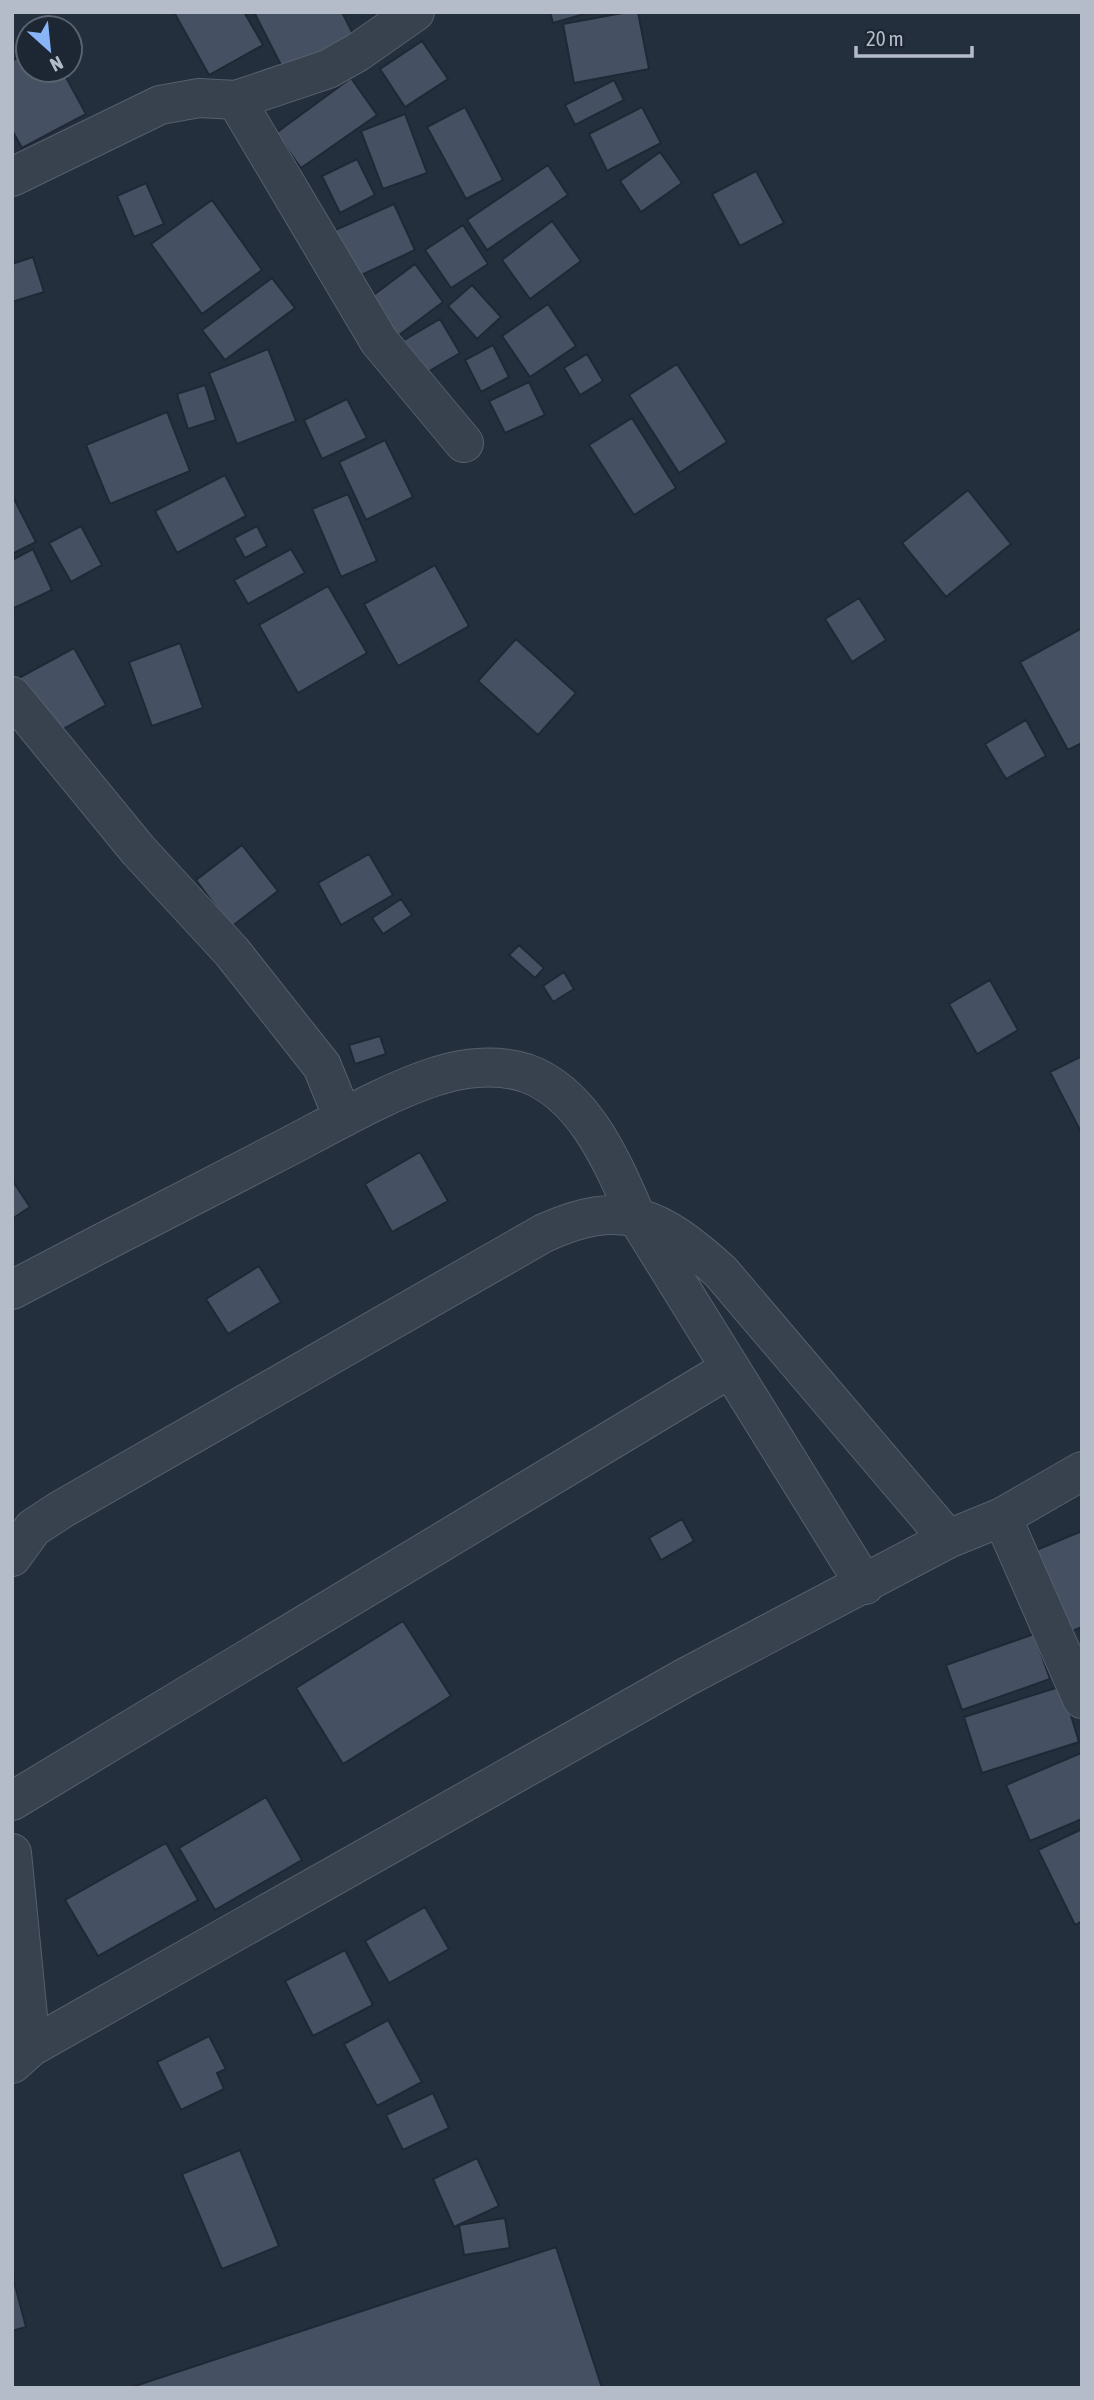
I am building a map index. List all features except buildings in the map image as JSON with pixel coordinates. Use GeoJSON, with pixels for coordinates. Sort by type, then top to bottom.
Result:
{"type":"FeatureCollection","features":[{"type":"Feature","properties":{"kind":"street"},"geometry":{"type":"LineString","coordinates":[[12,177],[160,105],[199,97],[236,100],[328,69],[358,52],[415,12]]}},
{"type":"Feature","properties":{"kind":"street"},"geometry":{"type":"LineString","coordinates":[[236,100],[379,341],[464,443]]}},
{"type":"Feature","properties":{"kind":"street"},"geometry":{"type":"LineString","coordinates":[[12,696],[138,850],[232,952],[323,1066],[342,1118]]}},
{"type":"Feature","properties":{"kind":"street"},"geometry":{"type":"LineString","coordinates":[[12,1290],[342,1118],[435,1076],[468,1068],[526,1073],[553,1089],[587,1122],[616,1171],[636,1216],[865,1585]]}},
{"type":"Feature","properties":{"kind":"street"},"geometry":{"type":"LineString","coordinates":[[12,1557],[33,1528],[62,1509],[544,1233],[574,1219],[603,1213],[636,1216],[664,1228],[696,1250],[744,1296],[948,1539]]}},
{"type":"Feature","properties":{"kind":"street"},"geometry":{"type":"LineString","coordinates":[[12,1801],[729,1369]]}},
{"type":"Feature","properties":{"kind":"street"},"geometry":{"type":"LineString","coordinates":[[12,1853],[22,2056],[686,1677],[948,1539],[1002,1517],[1082,1471]]}},
{"type":"Feature","properties":{"kind":"street"},"geometry":{"type":"LineString","coordinates":[[1002,1517],[1082,1699]]}}]}
